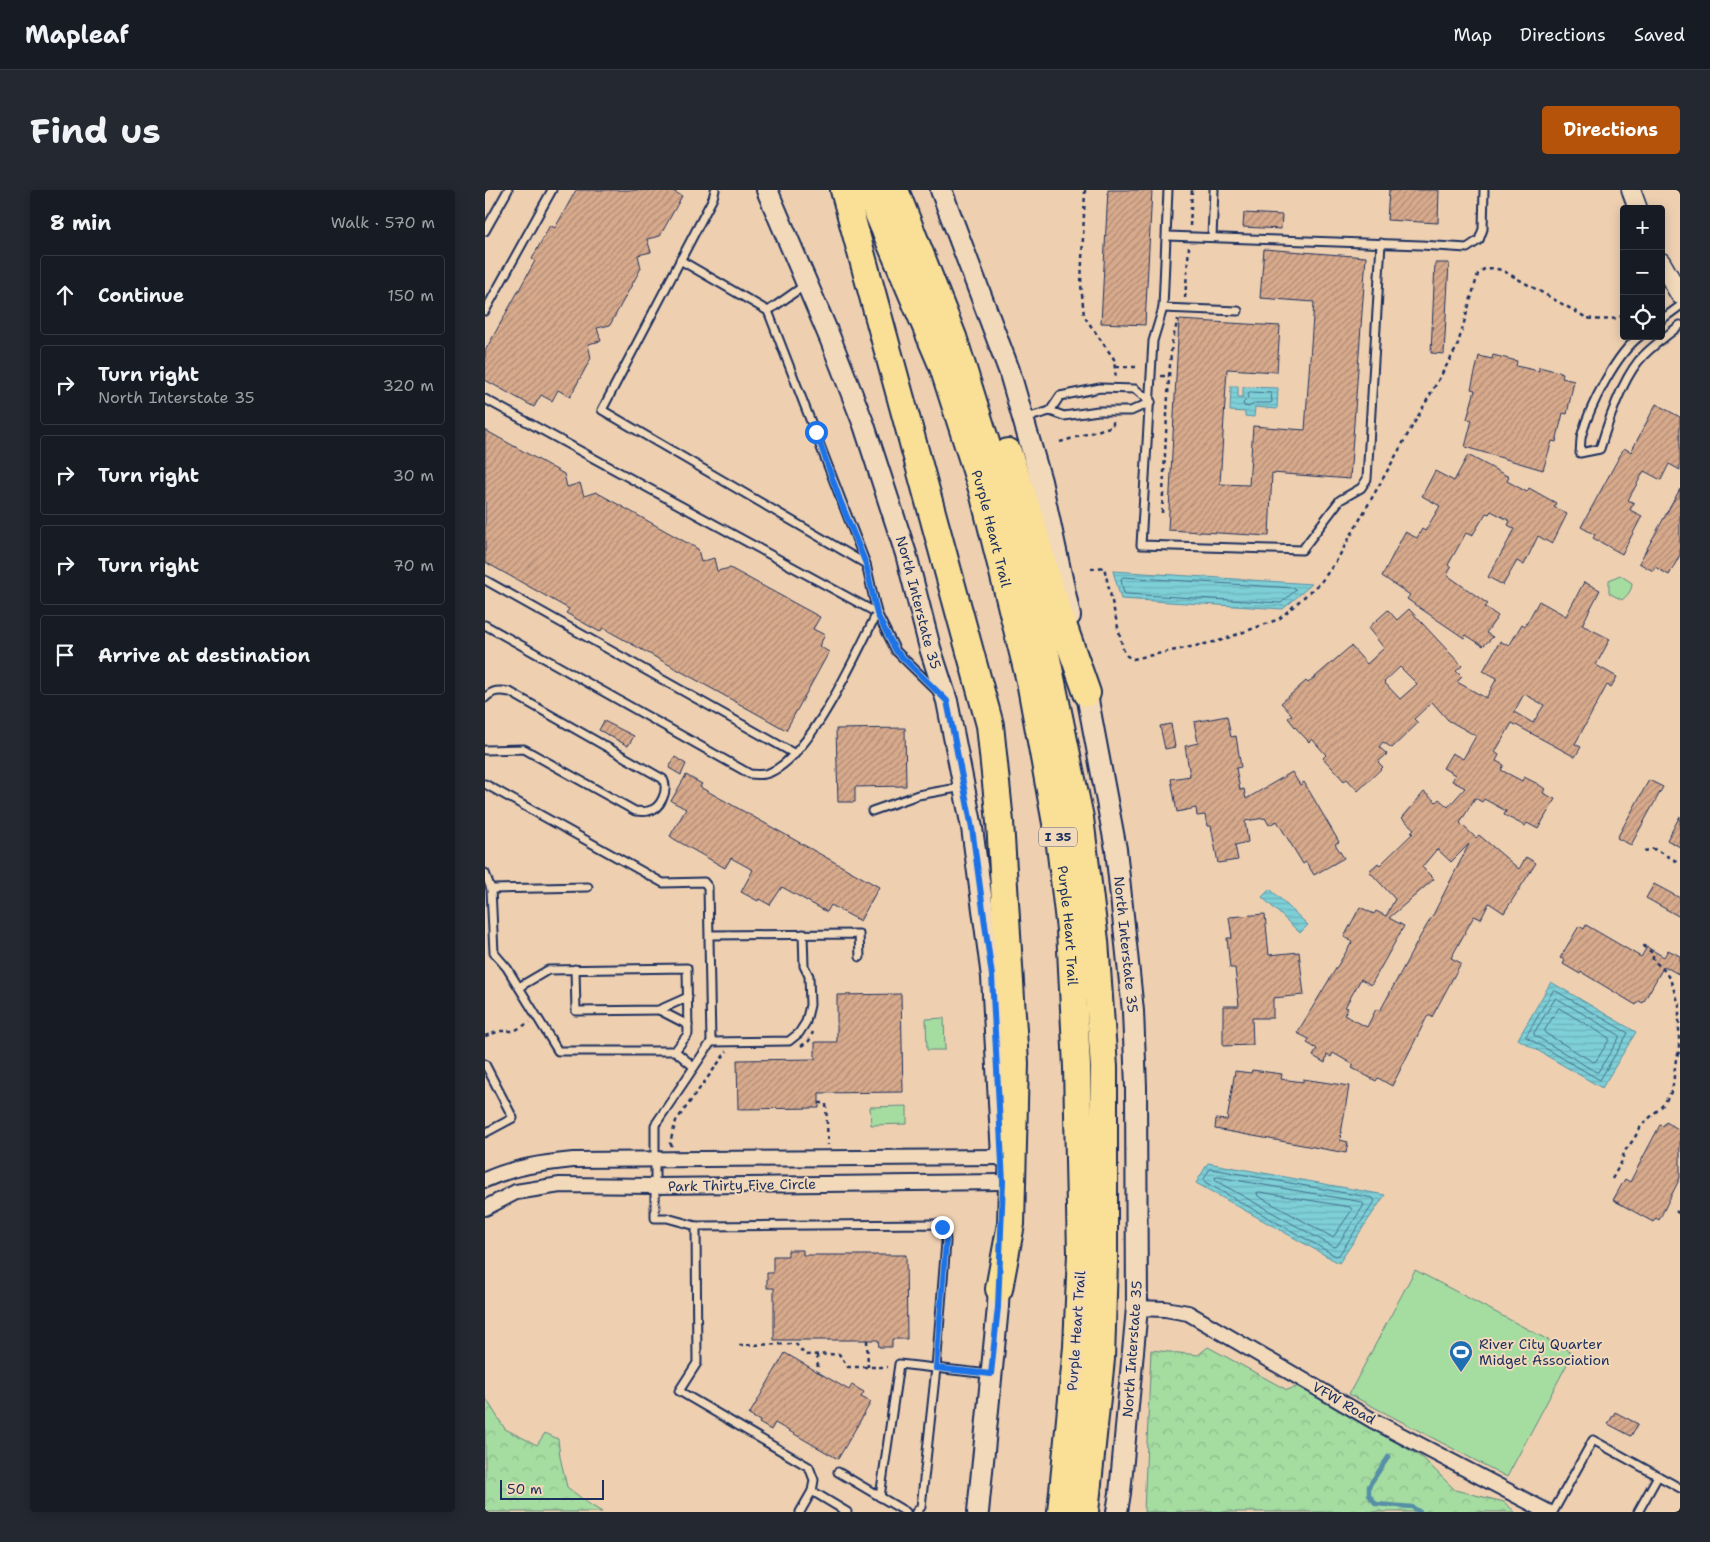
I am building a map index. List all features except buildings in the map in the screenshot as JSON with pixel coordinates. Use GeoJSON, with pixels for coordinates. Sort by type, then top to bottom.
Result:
{"type":"FeatureCollection","features":[{"type":"Feature","properties":{"kind":"highway"},"geometry":{"type":"LineString","coordinates":[[844,190],[990,725],[1000,822],[1015,1063],[1011,1224],[999,1289]]}},
{"type":"Feature","properties":{"kind":"highway","name":"Purple Heart Trail"},"geometry":{"type":"LineString","coordinates":[[868,190],[943,367],[983,492],[1030,681],[1060,845],[1070,930],[1076,1047],[1081,1254],[1077,1347],[1061,1512]]}},
{"type":"Feature","properties":{"kind":"highway","name":"Purple Heart Trail"},"geometry":{"type":"LineString","coordinates":[[895,190],[953,337],[1034,596],[1080,818],[1095,941],[1104,1067],[1104,1260],[1101,1359],[1085,1512]]}},
{"type":"Feature","properties":{"kind":"highway"},"geometry":{"type":"LineString","coordinates":[[910,190],[985,382],[1031,520],[1047,579],[1087,694]]}},
{"type":"Feature","properties":{"kind":"main road","name":"North Interstate 35"},"geometry":{"type":"LineString","coordinates":[[767,190],[830,338],[864,426],[906,554],[930,648],[947,701],[972,828],[992,976],[1003,1182],[999,1289],[978,1512]]}},
{"type":"Feature","properties":{"kind":"main road","name":"North Interstate 35"},"geometry":{"type":"LineString","coordinates":[[941,190],[1009,370],[1041,481],[1087,694],[1116,849],[1133,1012],[1136,1087],[1137,1308],[1117,1512]]}},
{"type":"Feature","properties":{"kind":"street"},"geometry":{"type":"LineString","coordinates":[[1631,190],[1637,205]]}},
{"type":"Feature","properties":{"kind":"street"},"geometry":{"type":"LineString","coordinates":[[1665,269],[1680,295]]}},
{"type":"Feature","properties":{"kind":"street","name":"Park Thirty Five Circle"},"geometry":{"type":"LineString","coordinates":[[485,1180],[519,1168],[573,1160],[655,1161],[1002,1157]]}},
{"type":"Feature","properties":{"kind":"street","name":"Park Thirty Five Circle"},"geometry":{"type":"LineString","coordinates":[[485,1208],[516,1192],[560,1185],[655,1186],[1003,1182]]}},
{"type":"Feature","properties":{"kind":"street","name":"VFW Road"},"geometry":{"type":"LineString","coordinates":[[1137,1308],[1165,1309],[1188,1313],[1372,1420],[1548,1512]]}},
{"type":"Feature","properties":{"kind":"lane"},"geometry":{"type":"LineString","coordinates":[[485,231],[508,190]]}},
{"type":"Feature","properties":{"kind":"lane"},"geometry":{"type":"LineString","coordinates":[[485,311],[552,190]]}},
{"type":"Feature","properties":{"kind":"lane"},"geometry":{"type":"LineString","coordinates":[[715,190],[713,198],[602,410],[866,564]]}},
{"type":"Feature","properties":{"kind":"lane"},"geometry":{"type":"LineString","coordinates":[[1168,190],[1163,308],[1153,341],[1151,402],[1141,545],[1302,550],[1340,500],[1361,488],[1367,479],[1381,243]]}},
{"type":"Feature","properties":{"kind":"lane"},"geometry":{"type":"LineString","coordinates":[[1212,238],[1214,190]]}},
{"type":"Feature","properties":{"kind":"lane"},"geometry":{"type":"LineString","coordinates":[[1167,236],[1381,243],[1467,248],[1479,240],[1483,229],[1484,190]]}},
{"type":"Feature","properties":{"kind":"lane"},"geometry":{"type":"LineString","coordinates":[[680,260],[768,311],[866,564],[877,614],[896,651],[947,701]]}},
{"type":"Feature","properties":{"kind":"lane"},"geometry":{"type":"LineString","coordinates":[[768,311],[807,284]]}},
{"type":"Feature","properties":{"kind":"lane"},"geometry":{"type":"LineString","coordinates":[[1665,317],[1680,306]]}},
{"type":"Feature","properties":{"kind":"lane"},"geometry":{"type":"LineString","coordinates":[[1163,308],[1239,311]]}},
{"type":"Feature","properties":{"kind":"lane"},"geometry":{"type":"LineString","coordinates":[[1665,338],[1680,325]]}},
{"type":"Feature","properties":{"kind":"lane"},"geometry":{"type":"LineString","coordinates":[[1635,340],[1615,364],[1593,406],[1581,435],[1580,454],[1600,449],[1611,413],[1630,375],[1643,356],[1662,340]]}},
{"type":"Feature","properties":{"kind":"lane"},"geometry":{"type":"LineString","coordinates":[[1050,411],[1060,396],[1100,388],[1135,389],[1151,402]]}},
{"type":"Feature","properties":{"kind":"lane"},"geometry":{"type":"LineString","coordinates":[[485,398],[877,614]]}},
{"type":"Feature","properties":{"kind":"lane"},"geometry":{"type":"LineString","coordinates":[[1023,418],[1050,411],[1065,416],[1098,411],[1131,411],[1151,402]]}},
{"type":"Feature","properties":{"kind":"lane"},"geometry":{"type":"LineString","coordinates":[[485,580],[795,754]]}},
{"type":"Feature","properties":{"kind":"lane"},"geometry":{"type":"LineString","coordinates":[[485,625],[749,774],[766,774],[795,754],[833,700],[877,614]]}},
{"type":"Feature","properties":{"kind":"lane"},"geometry":{"type":"LineString","coordinates":[[485,698],[491,692],[500,690],[510,692],[663,779],[666,791],[657,807],[648,811],[635,811],[524,749],[485,750]]}},
{"type":"Feature","properties":{"kind":"lane"},"geometry":{"type":"LineString","coordinates":[[485,784],[663,883],[704,882],[708,887],[711,1042],[655,1125],[655,1218],[667,1218],[696,1226],[936,1224],[942,1227],[946,1234],[946,1242],[936,1368],[921,1507],[916,1512]]}},
{"type":"Feature","properties":{"kind":"lane"},"geometry":{"type":"LineString","coordinates":[[872,811],[918,795],[964,787]]}},
{"type":"Feature","properties":{"kind":"lane"},"geometry":{"type":"LineString","coordinates":[[485,873],[491,889],[493,953],[507,968],[559,1052],[675,1050],[694,1067]]}},
{"type":"Feature","properties":{"kind":"lane"},"geometry":{"type":"LineString","coordinates":[[491,889],[588,887]]}},
{"type":"Feature","properties":{"kind":"lane"},"geometry":{"type":"LineString","coordinates":[[711,1042],[789,1041],[799,1033],[806,1022],[810,1006],[809,976],[804,966],[803,934]]}},
{"type":"Feature","properties":{"kind":"lane"},"geometry":{"type":"LineString","coordinates":[[710,935],[859,934],[860,957]]}},
{"type":"Feature","properties":{"kind":"lane"},"geometry":{"type":"LineString","coordinates":[[519,987],[548,970],[687,968],[688,1034],[675,1050]]}},
{"type":"Feature","properties":{"kind":"lane"},"geometry":{"type":"LineString","coordinates":[[575,969],[576,1011],[659,1010],[688,997]]}},
{"type":"Feature","properties":{"kind":"lane"},"geometry":{"type":"LineString","coordinates":[[659,1010],[688,1025]]}},
{"type":"Feature","properties":{"kind":"lane"},"geometry":{"type":"LineString","coordinates":[[485,1064],[513,1118],[485,1132]]}},
{"type":"Feature","properties":{"kind":"lane"},"geometry":{"type":"LineString","coordinates":[[696,1226],[697,1363],[679,1391],[809,1467],[815,1480],[812,1491],[800,1512]]}},
{"type":"Feature","properties":{"kind":"lane"},"geometry":{"type":"LineString","coordinates":[[881,1497],[899,1364],[991,1374]]}},
{"type":"Feature","properties":{"kind":"lane"},"geometry":{"type":"LineString","coordinates":[[1553,1512],[1593,1440],[1680,1488]]}},
{"type":"Feature","properties":{"kind":"lane"},"geometry":{"type":"LineString","coordinates":[[838,1472],[906,1512]]}},
{"type":"Feature","properties":{"kind":"lane"},"geometry":{"type":"LineString","coordinates":[[1638,1512],[1658,1476]]}},
{"type":"Feature","properties":{"kind":"lane"},"geometry":{"type":"LineString","coordinates":[[812,1491],[847,1512]]}},
{"type":"Feature","properties":{"kind":"path"},"geometry":{"type":"LineString","coordinates":[[1085,190],[1081,284],[1084,316],[1111,354],[1115,366],[1115,388]]}},
{"type":"Feature","properties":{"kind":"path"},"geometry":{"type":"LineString","coordinates":[[1190,226],[1192,190]]}},
{"type":"Feature","properties":{"kind":"path"},"geometry":{"type":"LineString","coordinates":[[1185,298],[1189,244]]}},
{"type":"Feature","properties":{"kind":"path"},"geometry":{"type":"LineString","coordinates":[[1091,569],[1104,567],[1123,649],[1127,656],[1133,659],[1219,641],[1279,618],[1321,582],[1337,560],[1457,347],[1478,274],[1482,270],[1489,268],[1501,270],[1587,318],[1600,320],[1620,317]]}},
{"type":"Feature","properties":{"kind":"path"},"geometry":{"type":"LineString","coordinates":[[1161,513],[1171,342],[1177,319]]}},
{"type":"Feature","properties":{"kind":"path"},"geometry":{"type":"LineString","coordinates":[[1115,366],[1139,367]]}},
{"type":"Feature","properties":{"kind":"path"},"geometry":{"type":"LineString","coordinates":[[1159,376],[1169,376]]}},
{"type":"Feature","properties":{"kind":"path"},"geometry":{"type":"LineString","coordinates":[[1060,442],[1113,426],[1114,411]]}},
{"type":"Feature","properties":{"kind":"path"},"geometry":{"type":"LineString","coordinates":[[1644,851],[1654,849],[1680,863]]}},
{"type":"Feature","properties":{"kind":"path"},"geometry":{"type":"LineString","coordinates":[[1612,1179],[1622,1161],[1624,1152],[1641,1126],[1665,1104],[1671,1092],[1679,1052],[1679,1004],[1675,990],[1671,979],[1653,960],[1653,953],[1644,947],[1646,942]]}},
{"type":"Feature","properties":{"kind":"path"},"geometry":{"type":"LineString","coordinates":[[485,1036],[500,1031],[514,1031],[538,1018]]}},
{"type":"Feature","properties":{"kind":"path"},"geometry":{"type":"LineString","coordinates":[[793,1048],[800,1047],[809,1041],[814,1026]]}},
{"type":"Feature","properties":{"kind":"path"},"geometry":{"type":"LineString","coordinates":[[674,1149],[670,1143],[676,1121],[727,1050],[732,1049]]}},
{"type":"Feature","properties":{"kind":"path"},"geometry":{"type":"LineString","coordinates":[[819,1103],[826,1103],[828,1145]]}},
{"type":"Feature","properties":{"kind":"path"},"geometry":{"type":"LineString","coordinates":[[1675,1212],[1680,1214]]}},
{"type":"Feature","properties":{"kind":"path"},"geometry":{"type":"LineString","coordinates":[[867,1340],[868,1367]]}},
{"type":"Feature","properties":{"kind":"path"},"geometry":{"type":"LineString","coordinates":[[739,1345],[796,1344],[805,1355],[839,1354],[848,1367],[899,1366]]}},
{"type":"Feature","properties":{"kind":"path"},"geometry":{"type":"LineString","coordinates":[[817,1355],[818,1372]]}},
{"type":"Feature","properties":{"kind":"green space"},"geometry":{"type":"Polygon","coordinates":[[[1620,575],[1632,583],[1629,592],[1622,600],[1609,593],[1609,580],[1620,575]]]}},
{"type":"Feature","properties":{"kind":"green space"},"geometry":{"type":"Polygon","coordinates":[[[944,1018],[945,1050],[927,1050],[926,1019],[944,1018]]]}},
{"type":"Feature","properties":{"kind":"green space"},"geometry":{"type":"Polygon","coordinates":[[[907,1106],[907,1124],[871,1125],[870,1107],[907,1106]]]}},
{"type":"Feature","properties":{"kind":"green space","name":"River City Quarter Midget Association"},"geometry":{"type":"Polygon","coordinates":[[[1415,1270],[1573,1353],[1507,1477],[1349,1394],[1415,1270]]]}},
{"type":"Feature","properties":{"kind":"green space"},"geometry":{"type":"Polygon","coordinates":[[[1208,1347],[1287,1390],[1299,1386],[1423,1458],[1455,1490],[1504,1502],[1515,1512],[1144,1512],[1151,1350],[1198,1355],[1208,1347]]]}},
{"type":"Feature","properties":{"kind":"green space"},"geometry":{"type":"Polygon","coordinates":[[[485,1397],[505,1429],[537,1445],[545,1433],[558,1439],[567,1487],[602,1512],[485,1512],[485,1397]]]}},
{"type":"Feature","properties":{"kind":"water"},"geometry":{"type":"Polygon","coordinates":[[[1231,386],[1238,386],[1238,397],[1243,397],[1243,387],[1278,388],[1277,409],[1255,407],[1254,417],[1245,416],[1245,412],[1230,411],[1231,386]]]}},
{"type":"Feature","properties":{"kind":"water"},"geometry":{"type":"Polygon","coordinates":[[[1113,571],[1312,584],[1283,609],[1121,599],[1113,571]]]}},
{"type":"Feature","properties":{"kind":"water"},"geometry":{"type":"Polygon","coordinates":[[[1270,889],[1308,925],[1300,933],[1262,897],[1270,889]]]}},
{"type":"Feature","properties":{"kind":"water"},"geometry":{"type":"Polygon","coordinates":[[[1551,982],[1636,1032],[1602,1088],[1518,1039],[1551,982]]]}},
{"type":"Feature","properties":{"kind":"water"},"geometry":{"type":"Polygon","coordinates":[[[1208,1163],[1385,1195],[1339,1263],[1196,1183],[1208,1163]]]}},
{"type":"Feature","properties":{"kind":"waterway"},"geometry":{"type":"LineString","coordinates":[[1389,1456],[1369,1486],[1369,1495],[1376,1504],[1412,1507],[1420,1512]]}},
{"type":"Feature","properties":{"kind":"place","name":"River City Quarter Midget Association"},"geometry":{"type":"Point","coordinates":[1461,1373]}},
{"type":"Feature","properties":{"kind":"route"},"geometry":{"type":"LineString","coordinates":[[816,432],[840,500],[866,564],[877,614],[896,651],[947,701],[972,828],[992,976],[1003,1182],[998,1307],[991,1374],[936,1368],[946,1242],[946,1234],[942,1227]]}}]}
